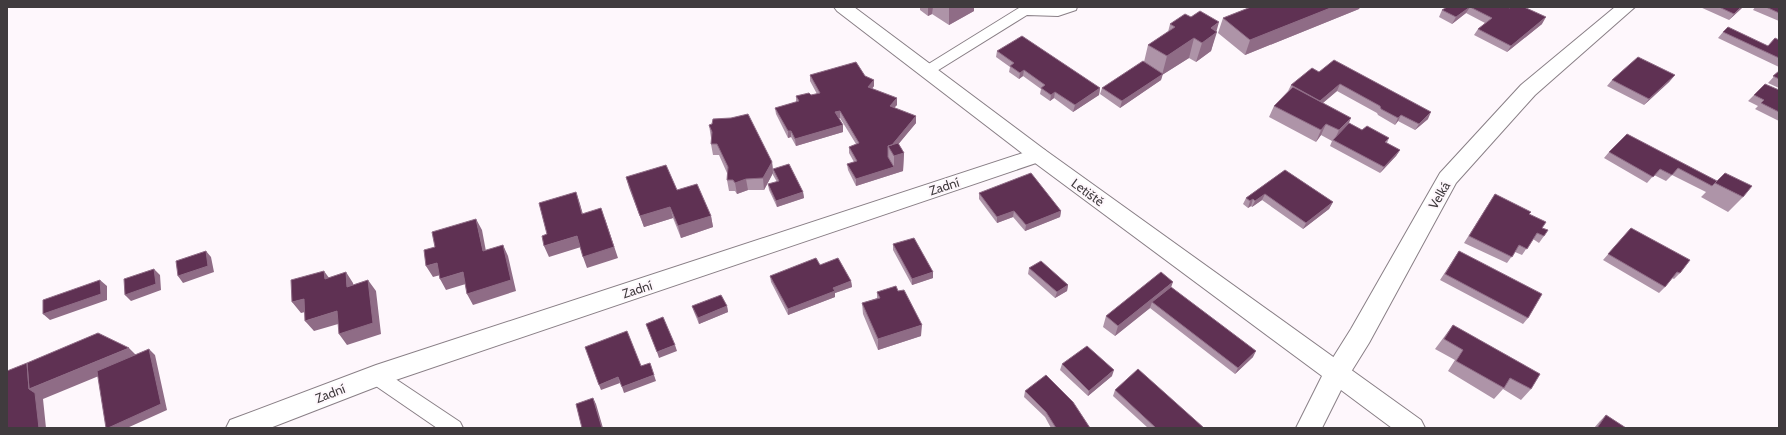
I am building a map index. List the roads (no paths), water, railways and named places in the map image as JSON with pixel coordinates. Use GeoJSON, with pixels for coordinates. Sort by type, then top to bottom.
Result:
{"type":"FeatureCollection","features":[{"type":"Feature","properties":{"kind":"street","name":"Letiště"},"geometry":{"type":"LineString","coordinates":[[843,7],[1038,155],[1412,428]]}},
{"type":"Feature","properties":{"kind":"street","name":"Velká"},"geometry":{"type":"LineString","coordinates":[[1309,428],[1337,372],[1360,336],[1448,178],[1528,90],[1605,23],[1626,7]]}},
{"type":"Feature","properties":{"kind":"street","name":"Zadní"},"geometry":{"type":"LineString","coordinates":[[238,428],[376,376],[1038,155]]}},
{"type":"Feature","properties":{"kind":"lane"},"geometry":{"type":"LineString","coordinates":[[927,71],[1019,9],[1058,12],[1071,7]]}},
{"type":"Feature","properties":{"kind":"lane"},"geometry":{"type":"LineString","coordinates":[[376,376],[453,428]]}}]}
